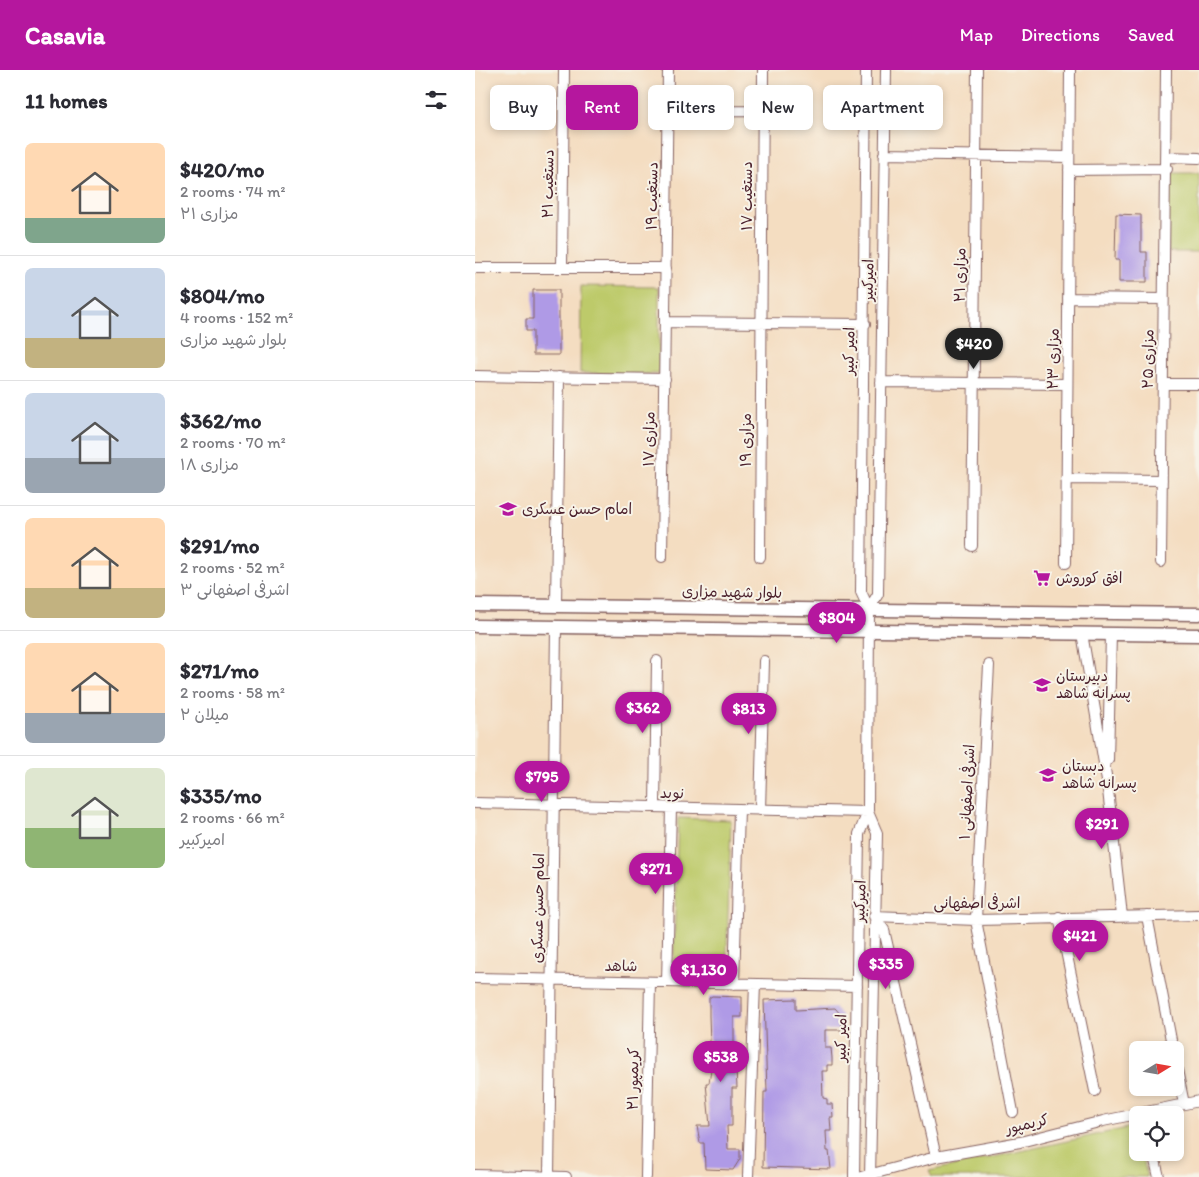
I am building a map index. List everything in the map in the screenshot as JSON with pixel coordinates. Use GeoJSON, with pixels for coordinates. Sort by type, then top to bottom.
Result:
{"type":"FeatureCollection","features":[{"type":"Feature","properties":{"kind":"main road","name":"بلوار شهید مزاری"},"geometry":{"type":"LineString","coordinates":[[475,605],[1199,614]]}},
{"type":"Feature","properties":{"kind":"main road"},"geometry":{"type":"LineString","coordinates":[[475,626],[1199,635]]}},
{"type":"Feature","properties":{"kind":"street","name":"دستغیب ۲۱"},"geometry":{"type":"LineString","coordinates":[[562,268],[564,70]]}},
{"type":"Feature","properties":{"kind":"street","name":"دستغیب ۱۹"},"geometry":{"type":"LineString","coordinates":[[668,70],[668,85]]}},
{"type":"Feature","properties":{"kind":"street","name":"دستغیب ۱۷"},"geometry":{"type":"LineString","coordinates":[[763,70],[763,85]]}},
{"type":"Feature","properties":{"kind":"street","name":"امیر کبیر"},"geometry":{"type":"LineString","coordinates":[[866,70],[861,592],[869,609],[869,630]]}},
{"type":"Feature","properties":{"kind":"street","name":"امیرکبیر"},"geometry":{"type":"LineString","coordinates":[[869,609],[878,594],[886,70]]}},
{"type":"Feature","properties":{"kind":"street","name":"مزاری ۲۱"},"geometry":{"type":"LineString","coordinates":[[972,546],[977,70]]}},
{"type":"Feature","properties":{"kind":"street","name":"مزاری ۲۳"},"geometry":{"type":"LineString","coordinates":[[1066,562],[1070,70]]}},
{"type":"Feature","properties":{"kind":"street","name":"مزاری ۲۵"},"geometry":{"type":"LineString","coordinates":[[1161,562],[1163,299],[1167,169],[1166,70]]}},
{"type":"Feature","properties":{"kind":"street","name":"دستغیب ۱۹"},"geometry":{"type":"LineString","coordinates":[[665,322],[668,130]]}},
{"type":"Feature","properties":{"kind":"street","name":"دستغیب ۱۷"},"geometry":{"type":"LineString","coordinates":[[761,323],[763,130]]}},
{"type":"Feature","properties":{"kind":"street"},"geometry":{"type":"LineString","coordinates":[[884,154],[1069,156]]}},
{"type":"Feature","properties":{"kind":"street"},"geometry":{"type":"LineString","coordinates":[[1167,157],[1199,158]]}},
{"type":"Feature","properties":{"kind":"street"},"geometry":{"type":"LineString","coordinates":[[1069,170],[1167,169]]}},
{"type":"Feature","properties":{"kind":"street"},"geometry":{"type":"LineString","coordinates":[[865,249],[883,249]]}},
{"type":"Feature","properties":{"kind":"street"},"geometry":{"type":"LineString","coordinates":[[475,268],[666,268]]}},
{"type":"Feature","properties":{"kind":"street"},"geometry":{"type":"LineString","coordinates":[[1068,298],[1163,299]]}},
{"type":"Feature","properties":{"kind":"street"},"geometry":{"type":"LineString","coordinates":[[665,322],[865,324]]}},
{"type":"Feature","properties":{"kind":"street","name":"مزاری ۱۷"},"geometry":{"type":"LineString","coordinates":[[662,557],[665,322]]}},
{"type":"Feature","properties":{"kind":"street","name":"مزاری ۱۹"},"geometry":{"type":"LineString","coordinates":[[760,557],[761,323]]}},
{"type":"Feature","properties":{"kind":"street"},"geometry":{"type":"LineString","coordinates":[[475,376],[665,379]]}},
{"type":"Feature","properties":{"kind":"street"},"geometry":{"type":"LineString","coordinates":[[556,606],[559,377]]}},
{"type":"Feature","properties":{"kind":"street"},"geometry":{"type":"LineString","coordinates":[[881,382],[1067,384]]}},
{"type":"Feature","properties":{"kind":"street"},"geometry":{"type":"LineString","coordinates":[[1163,384],[1199,384]]}},
{"type":"Feature","properties":{"kind":"street"},"geometry":{"type":"LineString","coordinates":[[1066,479],[1162,480]]}},
{"type":"Feature","properties":{"kind":"street","name":"امام حسن عسکری"},"geometry":{"type":"LineString","coordinates":[[549,1177],[556,627]]}},
{"type":"Feature","properties":{"kind":"street","name":"امیرکبیر"},"geometry":{"type":"LineString","coordinates":[[867,1176],[877,833],[868,812],[869,630]]}},
{"type":"Feature","properties":{"kind":"street"},"geometry":{"type":"LineString","coordinates":[[1082,633],[1107,782],[1122,916]]}},
{"type":"Feature","properties":{"kind":"street"},"geometry":{"type":"LineString","coordinates":[[1107,782],[1111,634]]}},
{"type":"Feature","properties":{"kind":"street"},"geometry":{"type":"LineString","coordinates":[[760,810],[763,661]]}},
{"type":"Feature","properties":{"kind":"street"},"geometry":{"type":"LineString","coordinates":[[655,807],[657,662]]}},
{"type":"Feature","properties":{"kind":"street","name":"اشرفی اصفهانی ۱"},"geometry":{"type":"LineString","coordinates":[[989,665],[976,920],[1013,1112]]}},
{"type":"Feature","properties":{"kind":"street","name":"نوید"},"geometry":{"type":"LineString","coordinates":[[475,803],[868,812]]}},
{"type":"Feature","properties":{"kind":"street"},"geometry":{"type":"LineString","coordinates":[[667,982],[671,808]]}},
{"type":"Feature","properties":{"kind":"street"},"geometry":{"type":"LineString","coordinates":[[734,984],[739,809]]}},
{"type":"Feature","properties":{"kind":"street","name":"امیر کبیر"},"geometry":{"type":"LineString","coordinates":[[854,1177],[859,834],[868,812]]}},
{"type":"Feature","properties":{"kind":"street","name":"اشرفی اصفهانی"},"geometry":{"type":"LineString","coordinates":[[874,916],[976,920],[1199,915]]}},
{"type":"Feature","properties":{"kind":"street"},"geometry":{"type":"LineString","coordinates":[[874,916],[884,930],[936,1157]]}},
{"type":"Feature","properties":{"kind":"street"},"geometry":{"type":"LineString","coordinates":[[1147,916],[1171,1041]]}},
{"type":"Feature","properties":{"kind":"street"},"geometry":{"type":"LineString","coordinates":[[1059,917],[1095,1091]]}},
{"type":"Feature","properties":{"kind":"street","name":"شاهد"},"geometry":{"type":"LineString","coordinates":[[475,978],[857,986]]}},
{"type":"Feature","properties":{"kind":"street","name":"کریمپور ۲۱"},"geometry":{"type":"LineString","coordinates":[[646,1177],[650,982]]}},
{"type":"Feature","properties":{"kind":"street"},"geometry":{"type":"LineString","coordinates":[[748,1177],[755,984]]}},
{"type":"Feature","properties":{"kind":"street"},"geometry":{"type":"LineString","coordinates":[[1182,1096],[1184,1104]]}},
{"type":"Feature","properties":{"kind":"street","name":"کریمپور"},"geometry":{"type":"LineString","coordinates":[[1176,1106],[1199,1101]]}},
{"type":"Feature","properties":{"kind":"street","name":"کریمپور"},"geometry":{"type":"LineString","coordinates":[[867,1176],[936,1157],[1020,1142],[1129,1117]]}},
{"type":"Feature","properties":{"kind":"street"},"geometry":{"type":"LineString","coordinates":[[1155,1161],[1159,1177]]}},
{"type":"Feature","properties":{"kind":"street"},"geometry":{"type":"LineString","coordinates":[[475,1175],[566,1177]]}},
{"type":"Feature","properties":{"kind":"green space"},"geometry":{"type":"Polygon","coordinates":[[[1168,173],[1199,173],[1199,252],[1167,252],[1168,173]]]}},
{"type":"Feature","properties":{"kind":"green space"},"geometry":{"type":"Polygon","coordinates":[[[581,286],[659,287],[659,374],[580,373],[581,286]]]}},
{"type":"Feature","properties":{"kind":"green space"},"geometry":{"type":"Polygon","coordinates":[[[678,818],[731,820],[726,978],[673,977],[678,818]]]}},
{"type":"Feature","properties":{"kind":"green space"},"geometry":{"type":"Polygon","coordinates":[[[1129,1128],[1129,1161],[1144,1161],[1147,1177],[932,1177],[929,1171],[1129,1128]]]}},
{"type":"Feature","properties":{"kind":"building"},"geometry":{"type":"Polygon","coordinates":[[[1116,214],[1141,215],[1141,252],[1147,252],[1147,282],[1119,282],[1119,260],[1115,260],[1116,214]]]}},
{"type":"Feature","properties":{"kind":"building"},"geometry":{"type":"Polygon","coordinates":[[[533,290],[559,290],[559,355],[533,355],[533,331],[526,331],[526,319],[533,319],[533,290]]]}},
{"type":"Feature","properties":{"kind":"building"},"geometry":{"type":"Polygon","coordinates":[[[712,996],[742,997],[742,1017],[734,1017],[734,1053],[739,1053],[738,1070],[736,1070],[737,1088],[732,1088],[732,1126],[727,1126],[728,1149],[740,1149],[740,1159],[733,1170],[705,1169],[704,1143],[700,1143],[697,1126],[710,1126],[706,1083],[709,1083],[711,1070],[709,998],[712,996]]]}},
{"type":"Feature","properties":{"kind":"building"},"geometry":{"type":"Polygon","coordinates":[[[796,999],[796,1010],[835,1008],[842,1016],[842,1030],[825,1030],[825,1048],[831,1048],[832,1065],[827,1065],[827,1071],[822,1071],[823,1098],[827,1099],[827,1104],[832,1104],[833,1117],[830,1117],[831,1131],[826,1131],[827,1151],[829,1151],[831,1169],[763,1167],[764,1092],[767,1092],[764,1000],[796,999]]]}},
{"type":"Feature","properties":{"kind":"place","name":"امام حسن عسکری"},"geometry":{"type":"Point","coordinates":[508,509]}},
{"type":"Feature","properties":{"kind":"place","name":"افق کوروش"},"geometry":{"type":"Point","coordinates":[1042,578]}},
{"type":"Feature","properties":{"kind":"place","name":"دبیرستان پسرانه شاهد"},"geometry":{"type":"Point","coordinates":[1042,685]}},
{"type":"Feature","properties":{"kind":"place","name":"دبستان پسرانه شاهد"},"geometry":{"type":"Point","coordinates":[1048,775]}}]}
